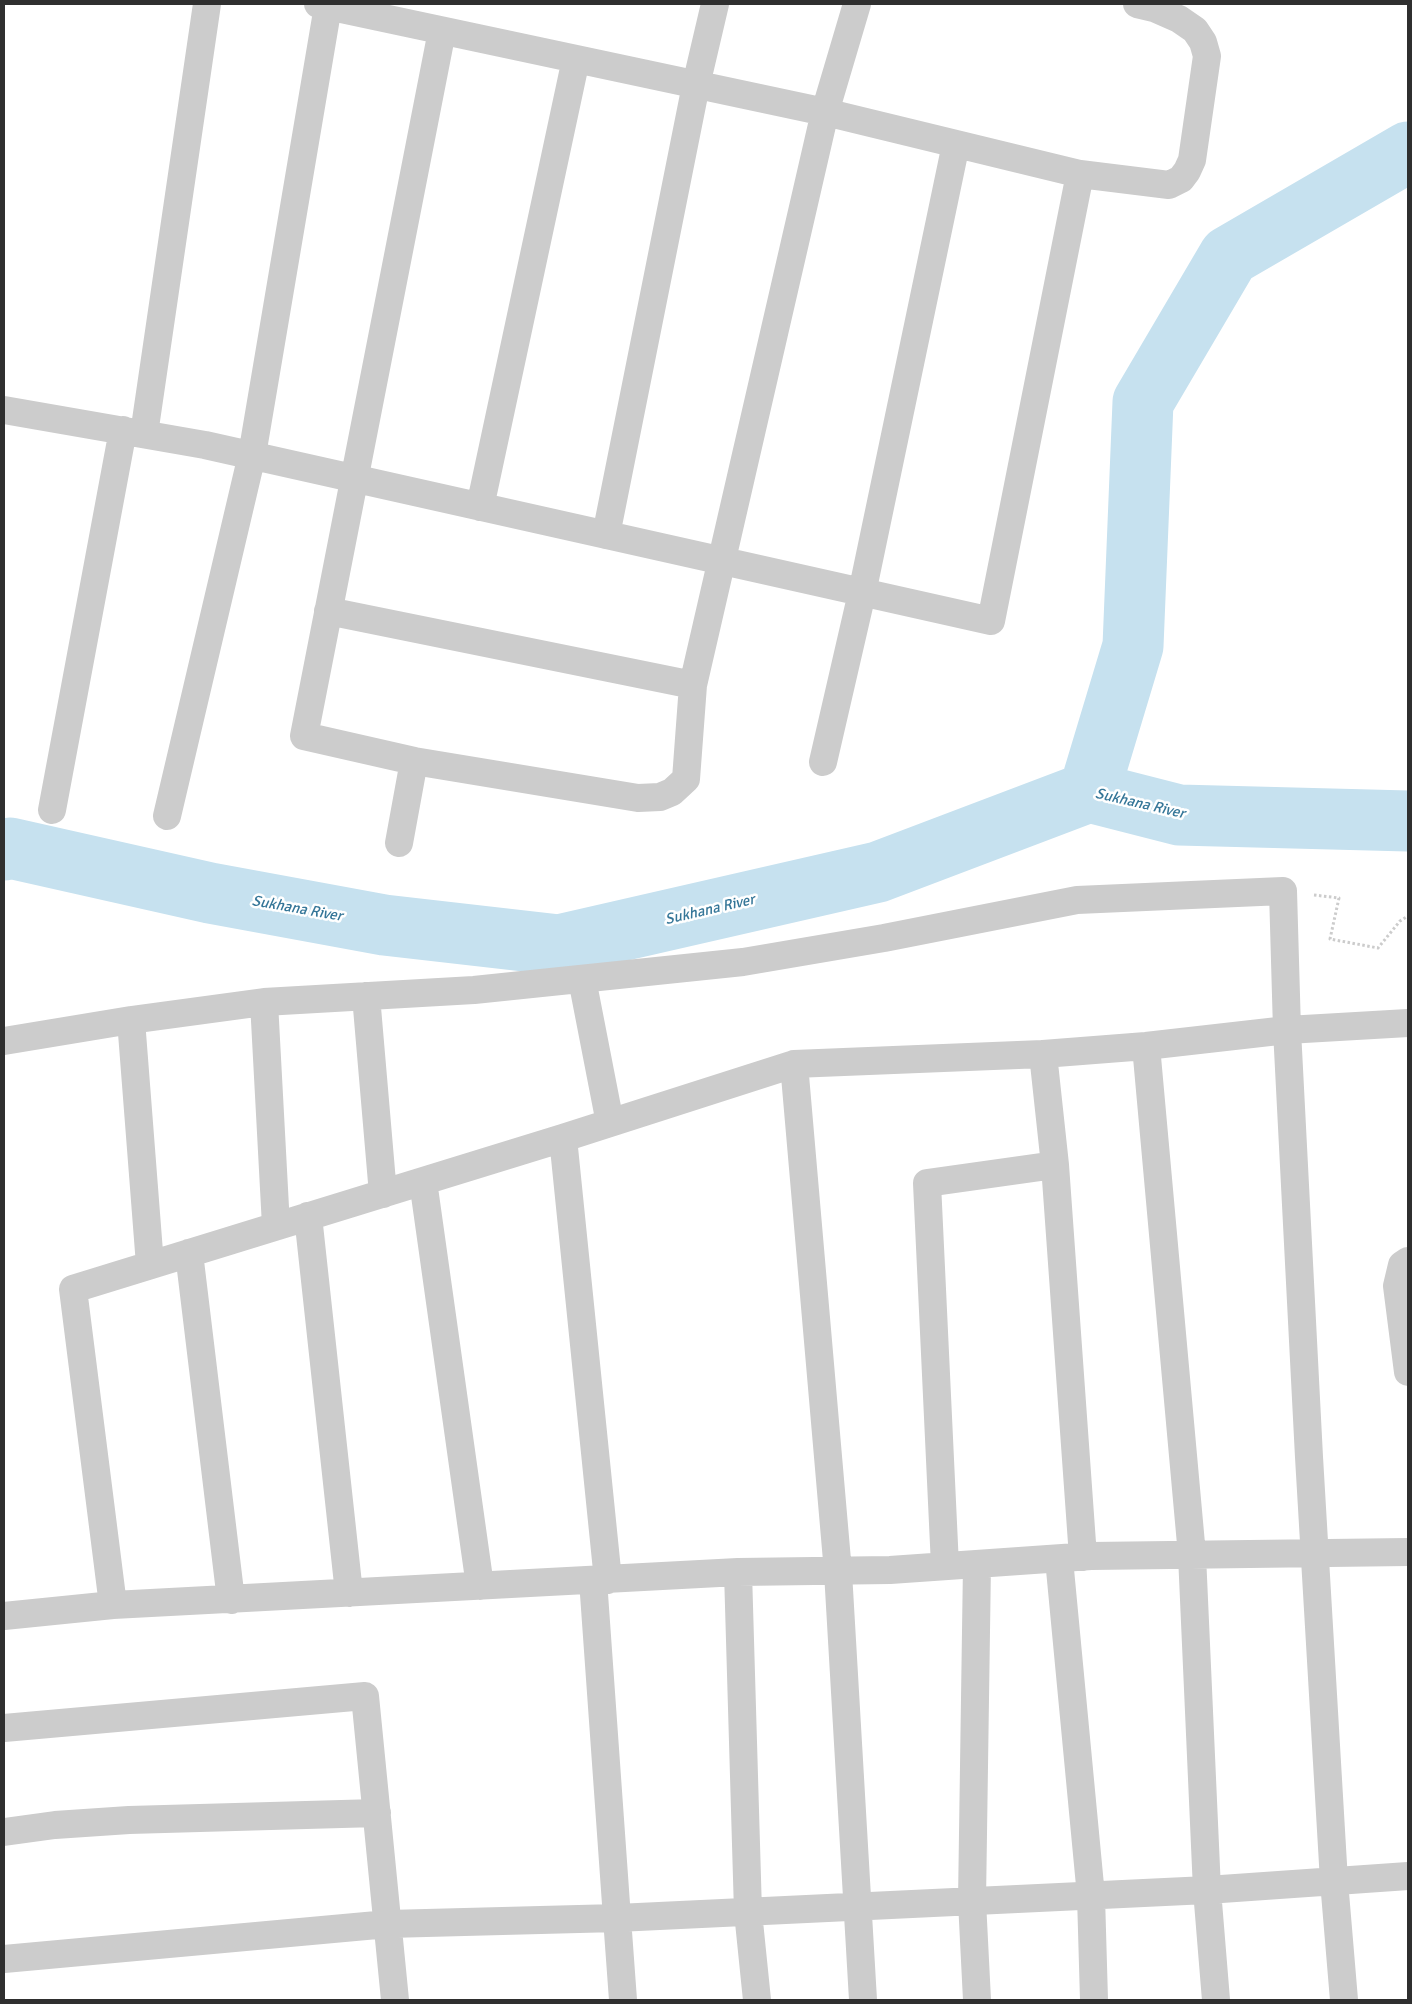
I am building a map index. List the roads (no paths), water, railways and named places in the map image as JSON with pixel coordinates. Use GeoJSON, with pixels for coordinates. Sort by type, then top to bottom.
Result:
{"type":"FeatureCollection","features":[{"type":"Feature","properties":{"kind":"street"},"geometry":{"type":"LineString","coordinates":[[52,810],[134,432],[207,4]]}},
{"type":"Feature","properties":{"kind":"street"},"geometry":{"type":"LineString","coordinates":[[606,535],[696,85],[715,4]]}},
{"type":"Feature","properties":{"kind":"street"},"geometry":{"type":"LineString","coordinates":[[442,31],[304,736],[414,761],[638,798],[660,797],[672,792],[686,779],[693,685],[825,112],[857,4]]}},
{"type":"Feature","properties":{"kind":"street"},"geometry":{"type":"LineString","coordinates":[[166,816],[252,455],[323,5],[825,112],[1080,174],[1169,185],[1181,179],[1188,171],[1192,160],[1207,56],[1203,42],[1195,30],[1154,8],[1137,4]]}},
{"type":"Feature","properties":{"kind":"street"},"geometry":{"type":"LineString","coordinates":[[480,507],[576,58]]}},
{"type":"Feature","properties":{"kind":"street"},"geometry":{"type":"LineString","coordinates":[[823,762],[862,592],[956,144]]}},
{"type":"Feature","properties":{"kind":"street"},"geometry":{"type":"LineString","coordinates":[[4,410],[134,432],[252,455],[991,621],[1080,174]]}},
{"type":"Feature","properties":{"kind":"street"},"geometry":{"type":"LineString","coordinates":[[328,611],[693,685]]}},
{"type":"Feature","properties":{"kind":"street"},"geometry":{"type":"LineString","coordinates":[[399,843],[414,761]]}},
{"type":"Feature","properties":{"kind":"street"},"geometry":{"type":"LineString","coordinates":[[4,1041],[132,1020],[264,1002],[474,990],[743,962],[884,938],[1077,900],[1283,891],[1287,1030],[1315,1552],[1334,1881],[1344,2000]]}},
{"type":"Feature","properties":{"kind":"street"},"geometry":{"type":"LineString","coordinates":[[582,979],[610,1123]]}},
{"type":"Feature","properties":{"kind":"street"},"geometry":{"type":"LineString","coordinates":[[366,996],[383,1194]]}},
{"type":"Feature","properties":{"kind":"street"},"geometry":{"type":"LineString","coordinates":[[264,1002],[276,1226]]}},
{"type":"Feature","properties":{"kind":"street"},"geometry":{"type":"LineString","coordinates":[[132,1020],[150,1265]]}},
{"type":"Feature","properties":{"kind":"street"},"geometry":{"type":"LineString","coordinates":[[113,1605],[73,1289],[563,1138],[794,1064],[1043,1054],[1146,1046],[1287,1030],[1408,1023]]}},
{"type":"Feature","properties":{"kind":"street"},"geometry":{"type":"LineString","coordinates":[[1146,1046],[1192,1555],[1206,1890],[1216,2000]]}},
{"type":"Feature","properties":{"kind":"street"},"geometry":{"type":"LineString","coordinates":[[1043,1054],[1055,1165],[1071,1558],[1091,1896],[1094,2000]]}},
{"type":"Feature","properties":{"kind":"street"},"geometry":{"type":"LineString","coordinates":[[794,1064],[838,1572],[863,2000]]}},
{"type":"Feature","properties":{"kind":"street"},"geometry":{"type":"LineString","coordinates":[[563,1138],[601,1580],[617,1918],[623,2000]]}},
{"type":"Feature","properties":{"kind":"street"},"geometry":{"type":"LineString","coordinates":[[945,1566],[927,1184],[1055,1165]]}},
{"type":"Feature","properties":{"kind":"street"},"geometry":{"type":"LineString","coordinates":[[423,1181],[480,1586]]}},
{"type":"Feature","properties":{"kind":"street"},"geometry":{"type":"LineString","coordinates":[[308,1216],[349,1593]]}},
{"type":"Feature","properties":{"kind":"street"},"geometry":{"type":"LineString","coordinates":[[190,1253],[231,1600]]}},
{"type":"Feature","properties":{"kind":"street"},"geometry":{"type":"LineString","coordinates":[[1408,1262],[1402,1264],[1397,1286],[1408,1372]]}},
{"type":"Feature","properties":{"kind":"street"},"geometry":{"type":"LineString","coordinates":[[4,1616],[113,1605],[738,1572],[838,1572],[1071,1558],[1315,1552],[1408,1552]]}},
{"type":"Feature","properties":{"kind":"street"},"geometry":{"type":"LineString","coordinates":[[977,1564],[972,1901],[977,2000]]}},
{"type":"Feature","properties":{"kind":"street"},"geometry":{"type":"LineString","coordinates":[[738,1572],[748,1912],[756,2000]]}},
{"type":"Feature","properties":{"kind":"street"},"geometry":{"type":"LineString","coordinates":[[4,1725],[365,1696],[394,2000]]}},
{"type":"Feature","properties":{"kind":"street"},"geometry":{"type":"LineString","coordinates":[[4,1832],[55,1825],[129,1820],[377,1813]]}},
{"type":"Feature","properties":{"kind":"street"},"geometry":{"type":"LineString","coordinates":[[4,1959],[388,1924],[617,1918],[1091,1896],[1408,1876]]}},
{"type":"Feature","properties":{"kind":"waterway"},"geometry":{"type":"LineString","coordinates":[[1089,792],[1133,646],[1143,402],[1229,256],[1408,152]]}},
{"type":"Feature","properties":{"kind":"waterway","name":"Sukhana River"},"geometry":{"type":"LineString","coordinates":[[4,850],[10,848],[210,893],[384,925],[559,945],[878,872],[1089,792],[1179,815],[1408,821]]}}]}
